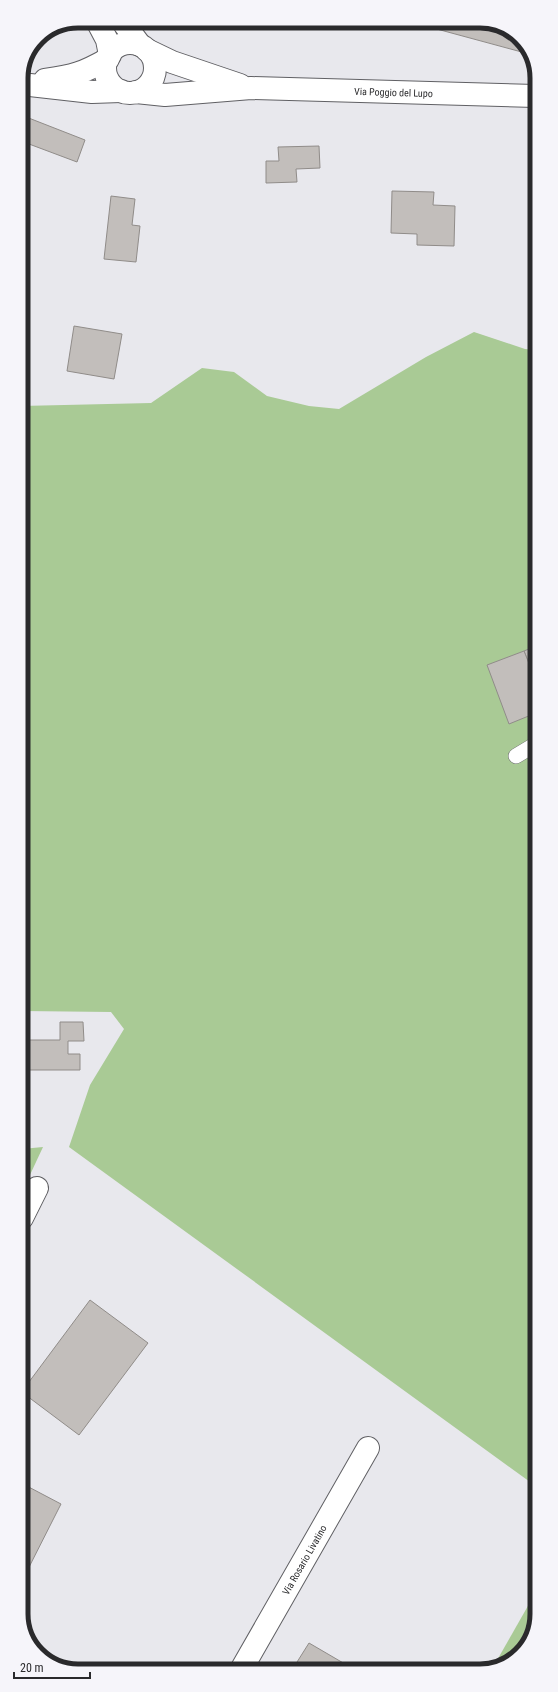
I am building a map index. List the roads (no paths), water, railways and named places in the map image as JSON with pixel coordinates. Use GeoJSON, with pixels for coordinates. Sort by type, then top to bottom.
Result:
{"type":"FeatureCollection","features":[{"type":"Feature","properties":{"kind":"street"},"geometry":{"type":"LineString","coordinates":[[101,28],[107,40],[109,57],[106,69],[108,78],[113,86],[128,91],[165,95],[251,88]]}},
{"type":"Feature","properties":{"kind":"street"},"geometry":{"type":"LineString","coordinates":[[28,85],[92,92],[140,91],[148,85],[155,72],[155,62],[128,28]]}},
{"type":"Feature","properties":{"kind":"street"},"geometry":{"type":"LineString","coordinates":[[28,83],[72,77],[88,71],[109,57],[116,48],[130,43],[144,48],[172,62],[251,88]]}},
{"type":"Feature","properties":{"kind":"street","name":"Via Poggio del Lupo"},"geometry":{"type":"LineString","coordinates":[[251,88],[530,96]]}},
{"type":"Feature","properties":{"kind":"street"},"geometry":{"type":"LineString","coordinates":[[28,1206],[37,1188]]}},
{"type":"Feature","properties":{"kind":"street","name":"Via Rosario Livatino"},"geometry":{"type":"LineString","coordinates":[[244,1664],[368,1448]]}},
{"type":"Feature","properties":{"kind":"lane"},"geometry":{"type":"LineString","coordinates":[[516,756],[530,748]]}}]}
